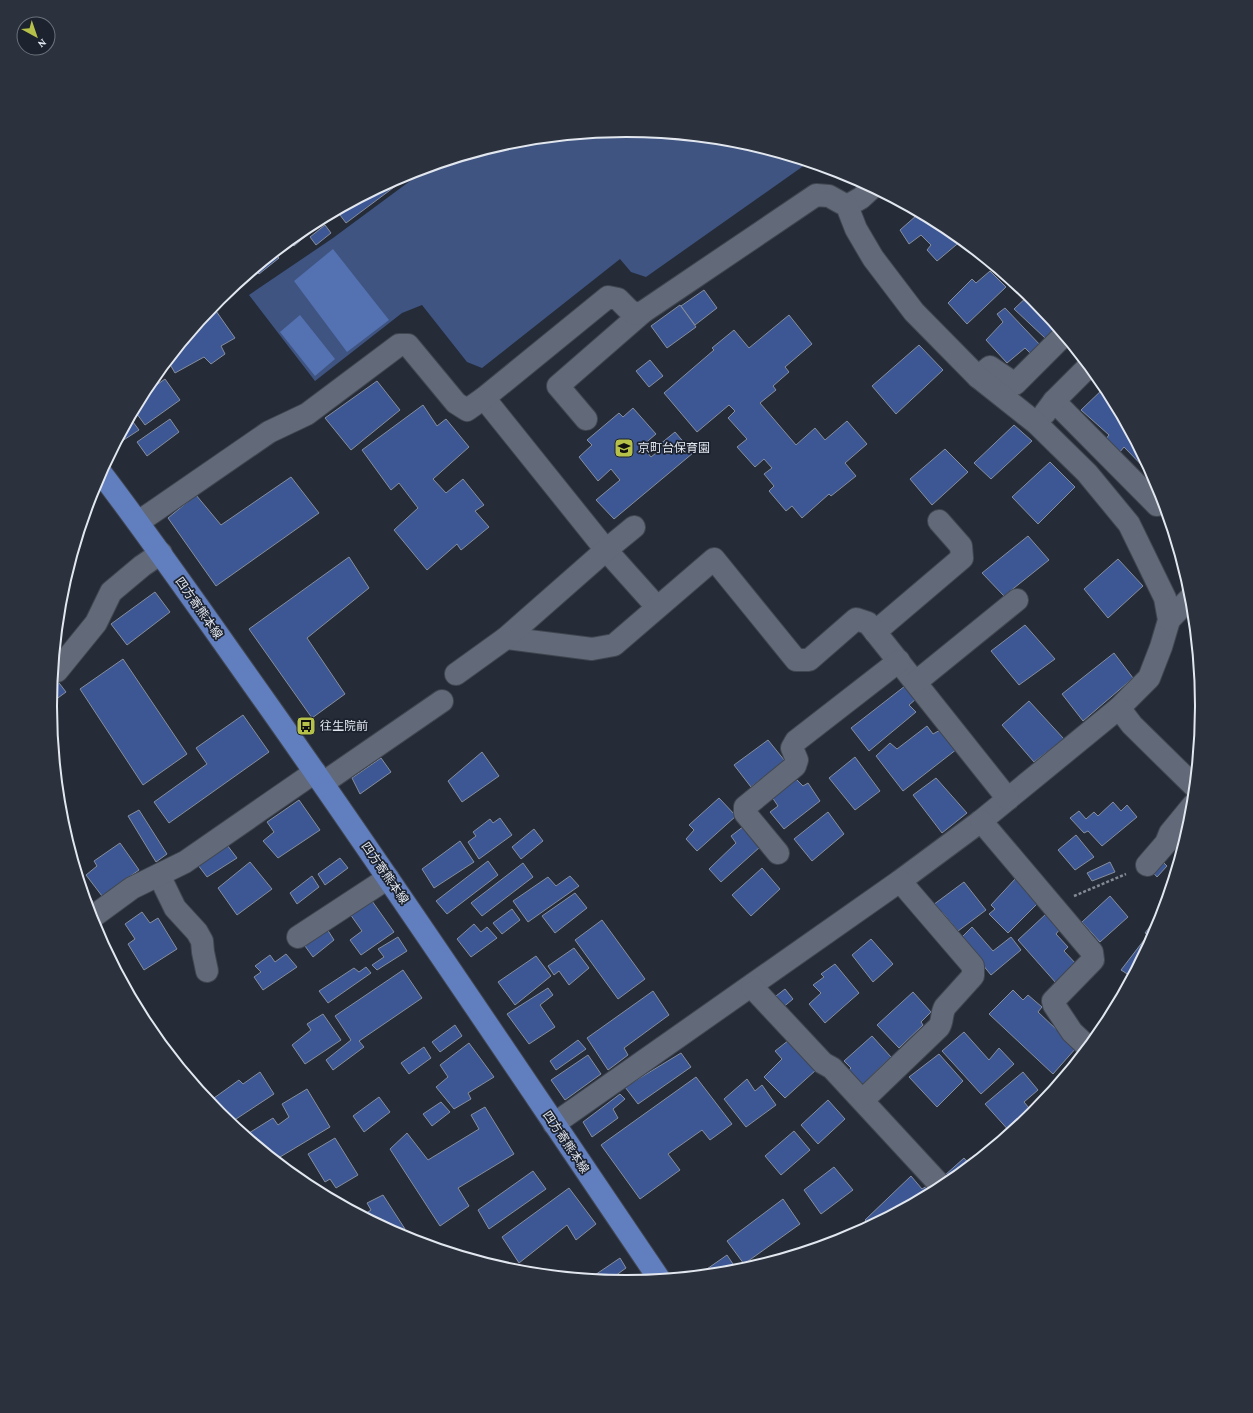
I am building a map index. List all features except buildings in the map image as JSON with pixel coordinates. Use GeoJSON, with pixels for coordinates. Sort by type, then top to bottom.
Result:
{"type":"FeatureCollection","features":[{"type":"Feature","properties":{"kind":"main road","name":"四方寄熊本線"},"geometry":{"type":"LineString","coordinates":[[105,478],[161,553],[319,778],[657,1275]]}},
{"type":"Feature","properties":{"kind":"street"},"geometry":{"type":"LineString","coordinates":[[847,206],[869,192]]}},
{"type":"Feature","properties":{"kind":"street"},"geometry":{"type":"LineString","coordinates":[[554,1124],[752,987],[900,881],[1008,799],[1119,708],[1149,678],[1162,647],[1168,620],[1165,598],[1129,524],[1087,474],[1036,423],[978,377],[914,312],[873,258],[856,229],[847,206],[829,196],[816,195],[643,312],[558,386],[586,419]]}},
{"type":"Feature","properties":{"kind":"street"},"geometry":{"type":"LineString","coordinates":[[138,522],[269,432],[307,414],[398,345],[408,345],[456,403],[467,410],[484,398],[608,297],[618,299],[634,314],[643,312]]}},
{"type":"Feature","properties":{"kind":"street"},"geometry":{"type":"LineString","coordinates":[[978,377],[990,367],[1015,384],[1061,338]]}},
{"type":"Feature","properties":{"kind":"street"},"geometry":{"type":"LineString","coordinates":[[1036,423],[1085,370]]}},
{"type":"Feature","properties":{"kind":"street"},"geometry":{"type":"LineString","coordinates":[[484,398],[606,550],[657,607]]}},
{"type":"Feature","properties":{"kind":"street"},"geometry":{"type":"LineString","coordinates":[[1054,402],[1156,497]]}},
{"type":"Feature","properties":{"kind":"street"},"geometry":{"type":"LineString","coordinates":[[1129,524],[1158,502]]}},
{"type":"Feature","properties":{"kind":"street"},"geometry":{"type":"LineString","coordinates":[[876,632],[962,558],[961,546],[939,521]]}},
{"type":"Feature","properties":{"kind":"street"},"geometry":{"type":"LineString","coordinates":[[456,674],[506,638],[634,527]]}},
{"type":"Feature","properties":{"kind":"street"},"geometry":{"type":"LineString","coordinates":[[58,671],[96,623],[111,592],[142,566],[161,553]]}},
{"type":"Feature","properties":{"kind":"street"},"geometry":{"type":"LineString","coordinates":[[506,638],[592,649],[614,645],[714,559],[796,660],[808,660],[856,619],[868,623],[1008,799]]}},
{"type":"Feature","properties":{"kind":"street"},"geometry":{"type":"LineString","coordinates":[[916,682],[1017,600]]}},
{"type":"Feature","properties":{"kind":"street"},"geometry":{"type":"LineString","coordinates":[[1168,620],[1186,602]]}},
{"type":"Feature","properties":{"kind":"street"},"geometry":{"type":"LineString","coordinates":[[778,853],[745,813],[745,807],[795,766],[797,760],[792,748],[796,741],[899,661]]}},
{"type":"Feature","properties":{"kind":"street"},"geometry":{"type":"LineString","coordinates":[[96,914],[132,888],[185,862],[442,701]]}},
{"type":"Feature","properties":{"kind":"street"},"geometry":{"type":"LineString","coordinates":[[1119,708],[1132,725],[1191,783]]}},
{"type":"Feature","properties":{"kind":"street"},"geometry":{"type":"LineString","coordinates":[[1147,865],[1166,843],[1170,833],[1186,814]]}},
{"type":"Feature","properties":{"kind":"street"},"geometry":{"type":"LineString","coordinates":[[980,821],[1092,952],[1093,960],[1054,1001],[1054,1005],[1072,1032],[1085,1044]]}},
{"type":"Feature","properties":{"kind":"street"},"geometry":{"type":"LineString","coordinates":[[159,875],[175,908],[197,932],[202,941],[207,971]]}},
{"type":"Feature","properties":{"kind":"street"},"geometry":{"type":"LineString","coordinates":[[298,937],[388,878]]}},
{"type":"Feature","properties":{"kind":"street"},"geometry":{"type":"LineString","coordinates":[[863,1100],[939,1027],[942,1023],[942,1012],[945,1007],[973,976],[973,966],[900,881]]}},
{"type":"Feature","properties":{"kind":"street"},"geometry":{"type":"LineString","coordinates":[[752,987],[824,1063],[832,1068],[863,1100],[938,1183]]}},
{"type":"Feature","properties":{"kind":"path"},"geometry":{"type":"LineString","coordinates":[[1054,908],[1059,902],[1147,865]]}},
{"type":"Feature","properties":{"kind":"shaded area"},"geometry":{"type":"Polygon","coordinates":[[[589,138],[664,138],[738,148],[774,156],[804,165],[646,277],[631,272],[620,259],[482,368],[467,362],[422,305],[402,313],[315,381],[249,295],[333,238],[414,178],[479,156],[552,142],[589,138]]]}},
{"type":"Feature","properties":{"kind":"shaded area"},"geometry":{"type":"Polygon","coordinates":[[[333,249],[389,320],[347,352],[294,281],[333,249]]]}},
{"type":"Feature","properties":{"kind":"shaded area"},"geometry":{"type":"Polygon","coordinates":[[[300,315],[335,359],[315,376],[280,332],[300,315]]]}},
{"type":"Feature","properties":{"kind":"place","name":"京町台保育園"},"geometry":{"type":"Point","coordinates":[624,448]}},
{"type":"Feature","properties":{"kind":"place","name":"往生院前"},"geometry":{"type":"Point","coordinates":[306,726]}}]}
